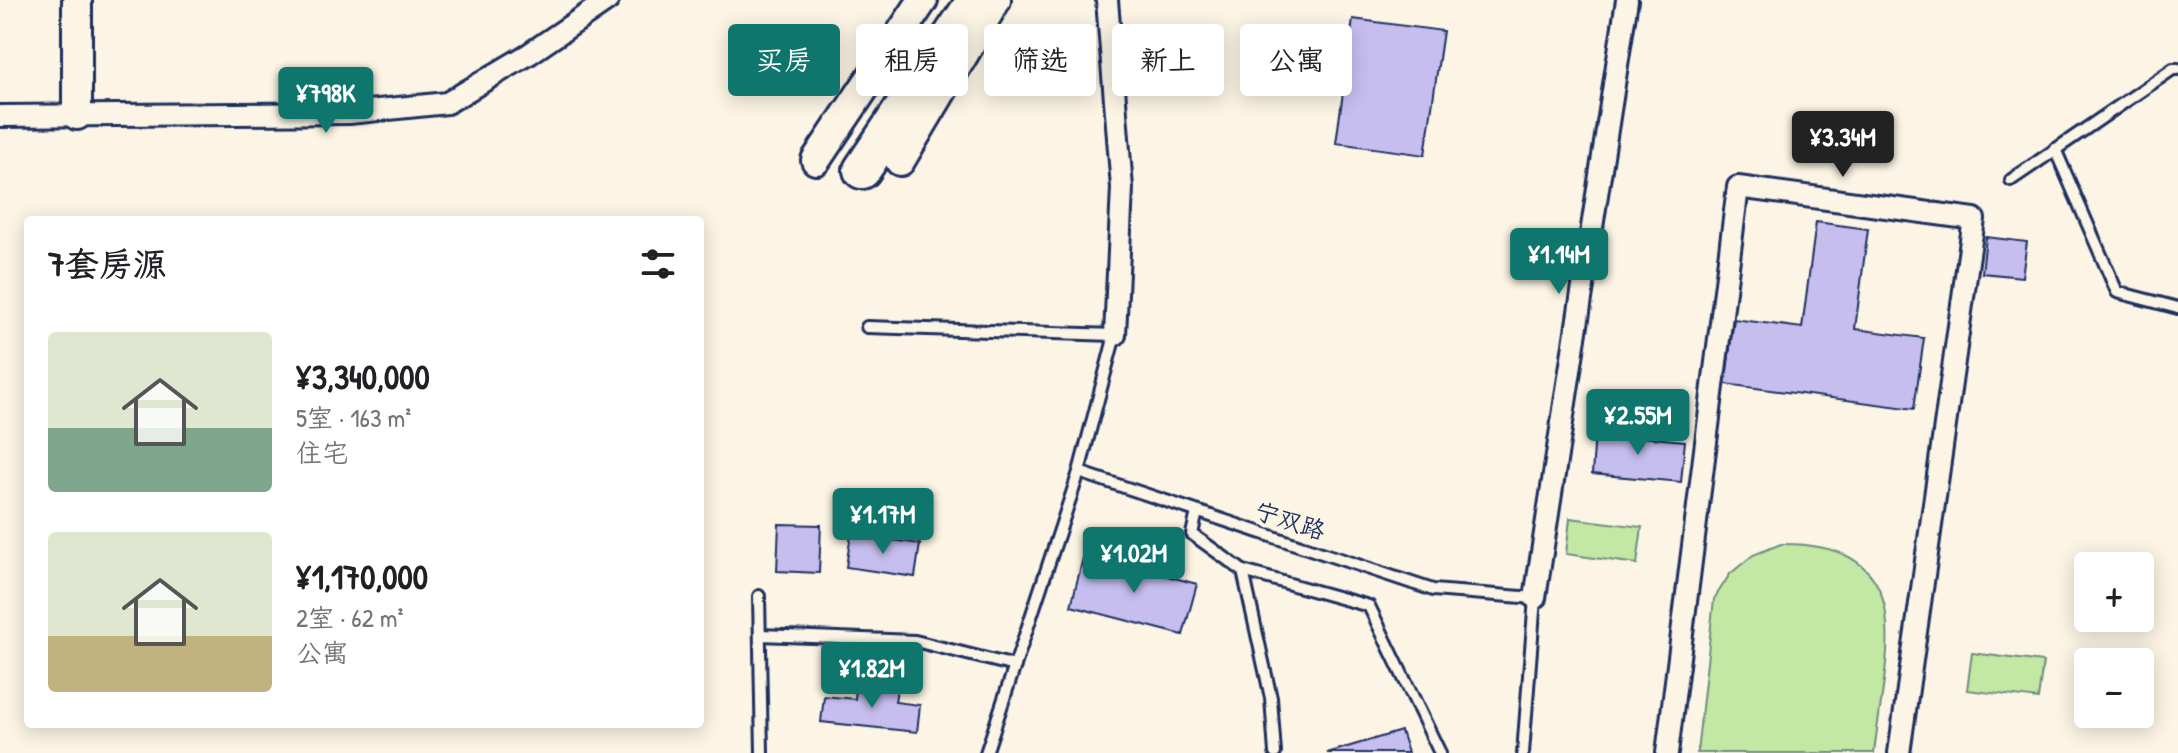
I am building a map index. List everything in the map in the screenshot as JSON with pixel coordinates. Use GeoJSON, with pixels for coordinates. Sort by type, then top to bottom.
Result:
{"type":"FeatureCollection","features":[{"type":"Feature","properties":{"kind":"highway"},"geometry":{"type":"LineString","coordinates":[[841,163],[954,0]]}},
{"type":"Feature","properties":{"kind":"highway"},"geometry":{"type":"LineString","coordinates":[[841,163],[976,0]]}},
{"type":"Feature","properties":{"kind":"street"},"geometry":{"type":"LineString","coordinates":[[77,0],[77,115]]}},
{"type":"Feature","properties":{"kind":"street"},"geometry":{"type":"LineString","coordinates":[[0,116],[349,113],[447,103],[529,54],[608,0]]}},
{"type":"Feature","properties":{"kind":"street"},"geometry":{"type":"LineString","coordinates":[[841,163],[923,0]]}},
{"type":"Feature","properties":{"kind":"street"},"geometry":{"type":"LineString","coordinates":[[900,161],[996,0]]}},
{"type":"Feature","properties":{"kind":"street"},"geometry":{"type":"LineString","coordinates":[[1107,0],[1122,188],[1115,335]]}},
{"type":"Feature","properties":{"kind":"street"},"geometry":{"type":"LineString","coordinates":[[1535,598],[1627,0]]}},
{"type":"Feature","properties":{"kind":"street"},"geometry":{"type":"LineString","coordinates":[[1667,753],[1738,187],[1974,219],[1899,753]]}},
{"type":"Feature","properties":{"kind":"lane"},"geometry":{"type":"LineString","coordinates":[[2011,180],[2173,69],[2178,69]]}},
{"type":"Feature","properties":{"kind":"lane"},"geometry":{"type":"LineString","coordinates":[[2055,149],[2117,292],[2178,308]]}},
{"type":"Feature","properties":{"kind":"lane"},"geometry":{"type":"LineString","coordinates":[[867,327],[1115,335],[1079,472],[986,753]]}},
{"type":"Feature","properties":{"kind":"lane","name":"宁双路"},"geometry":{"type":"LineString","coordinates":[[1079,472],[1433,590],[1535,598]]}},
{"type":"Feature","properties":{"kind":"lane"},"geometry":{"type":"LineString","coordinates":[[1197,512],[1192,534],[1243,571],[1369,606],[1440,753]]}},
{"type":"Feature","properties":{"kind":"lane"},"geometry":{"type":"LineString","coordinates":[[1243,571],[1271,698],[1275,753]]}},
{"type":"Feature","properties":{"kind":"lane"},"geometry":{"type":"LineString","coordinates":[[759,596],[762,753]]}},
{"type":"Feature","properties":{"kind":"lane"},"geometry":{"type":"LineString","coordinates":[[1523,753],[1535,598]]}},
{"type":"Feature","properties":{"kind":"lane"},"geometry":{"type":"LineString","coordinates":[[760,635],[915,641],[1015,666]]}},
{"type":"Feature","properties":{"kind":"green space"},"geometry":{"type":"Polygon","coordinates":[[[1570,518],[1642,527],[1637,564],[1566,554],[1570,518]]]}},
{"type":"Feature","properties":{"kind":"green space"},"geometry":{"type":"Polygon","coordinates":[[[1781,544],[1827,549],[1858,562],[1877,584],[1886,611],[1887,644],[1874,753],[1697,753],[1714,599],[1730,574],[1753,555],[1781,544]]]}},
{"type":"Feature","properties":{"kind":"green space"},"geometry":{"type":"Polygon","coordinates":[[[1972,653],[2043,662],[2038,699],[1967,690],[1972,653]]]}},
{"type":"Feature","properties":{"kind":"building"},"geometry":{"type":"Polygon","coordinates":[[[1353,19],[1443,31],[1425,155],[1336,143],[1342,96],[1352,96],[1353,19]]]}},
{"type":"Feature","properties":{"kind":"building"},"geometry":{"type":"Polygon","coordinates":[[[1816,222],[1868,229],[1855,329],[1924,338],[1914,409],[1725,384],[1734,319],[1802,328],[1816,222]]]}},
{"type":"Feature","properties":{"kind":"building"},"geometry":{"type":"Polygon","coordinates":[[[1986,237],[2027,242],[2022,277],[1982,273],[1986,237]]]}},
{"type":"Feature","properties":{"kind":"building"},"geometry":{"type":"Polygon","coordinates":[[[1595,433],[1685,441],[1681,482],[1592,474],[1595,433]]]}},
{"type":"Feature","properties":{"kind":"building"},"geometry":{"type":"Polygon","coordinates":[[[779,524],[821,525],[819,573],[777,571],[779,524]]]}},
{"type":"Feature","properties":{"kind":"building"},"geometry":{"type":"Polygon","coordinates":[[[851,534],[920,544],[915,577],[846,567],[851,534]]]}},
{"type":"Feature","properties":{"kind":"building"},"geometry":{"type":"Polygon","coordinates":[[[1084,554],[1197,584],[1183,635],[1071,606],[1084,554]]]}},
{"type":"Feature","properties":{"kind":"building"},"geometry":{"type":"Polygon","coordinates":[[[856,685],[897,689],[895,702],[920,705],[917,732],[821,722],[824,696],[855,699],[856,685]]]}},
{"type":"Feature","properties":{"kind":"building"},"geometry":{"type":"Polygon","coordinates":[[[1401,731],[1408,753],[1327,753],[1401,731]]]}}]}
